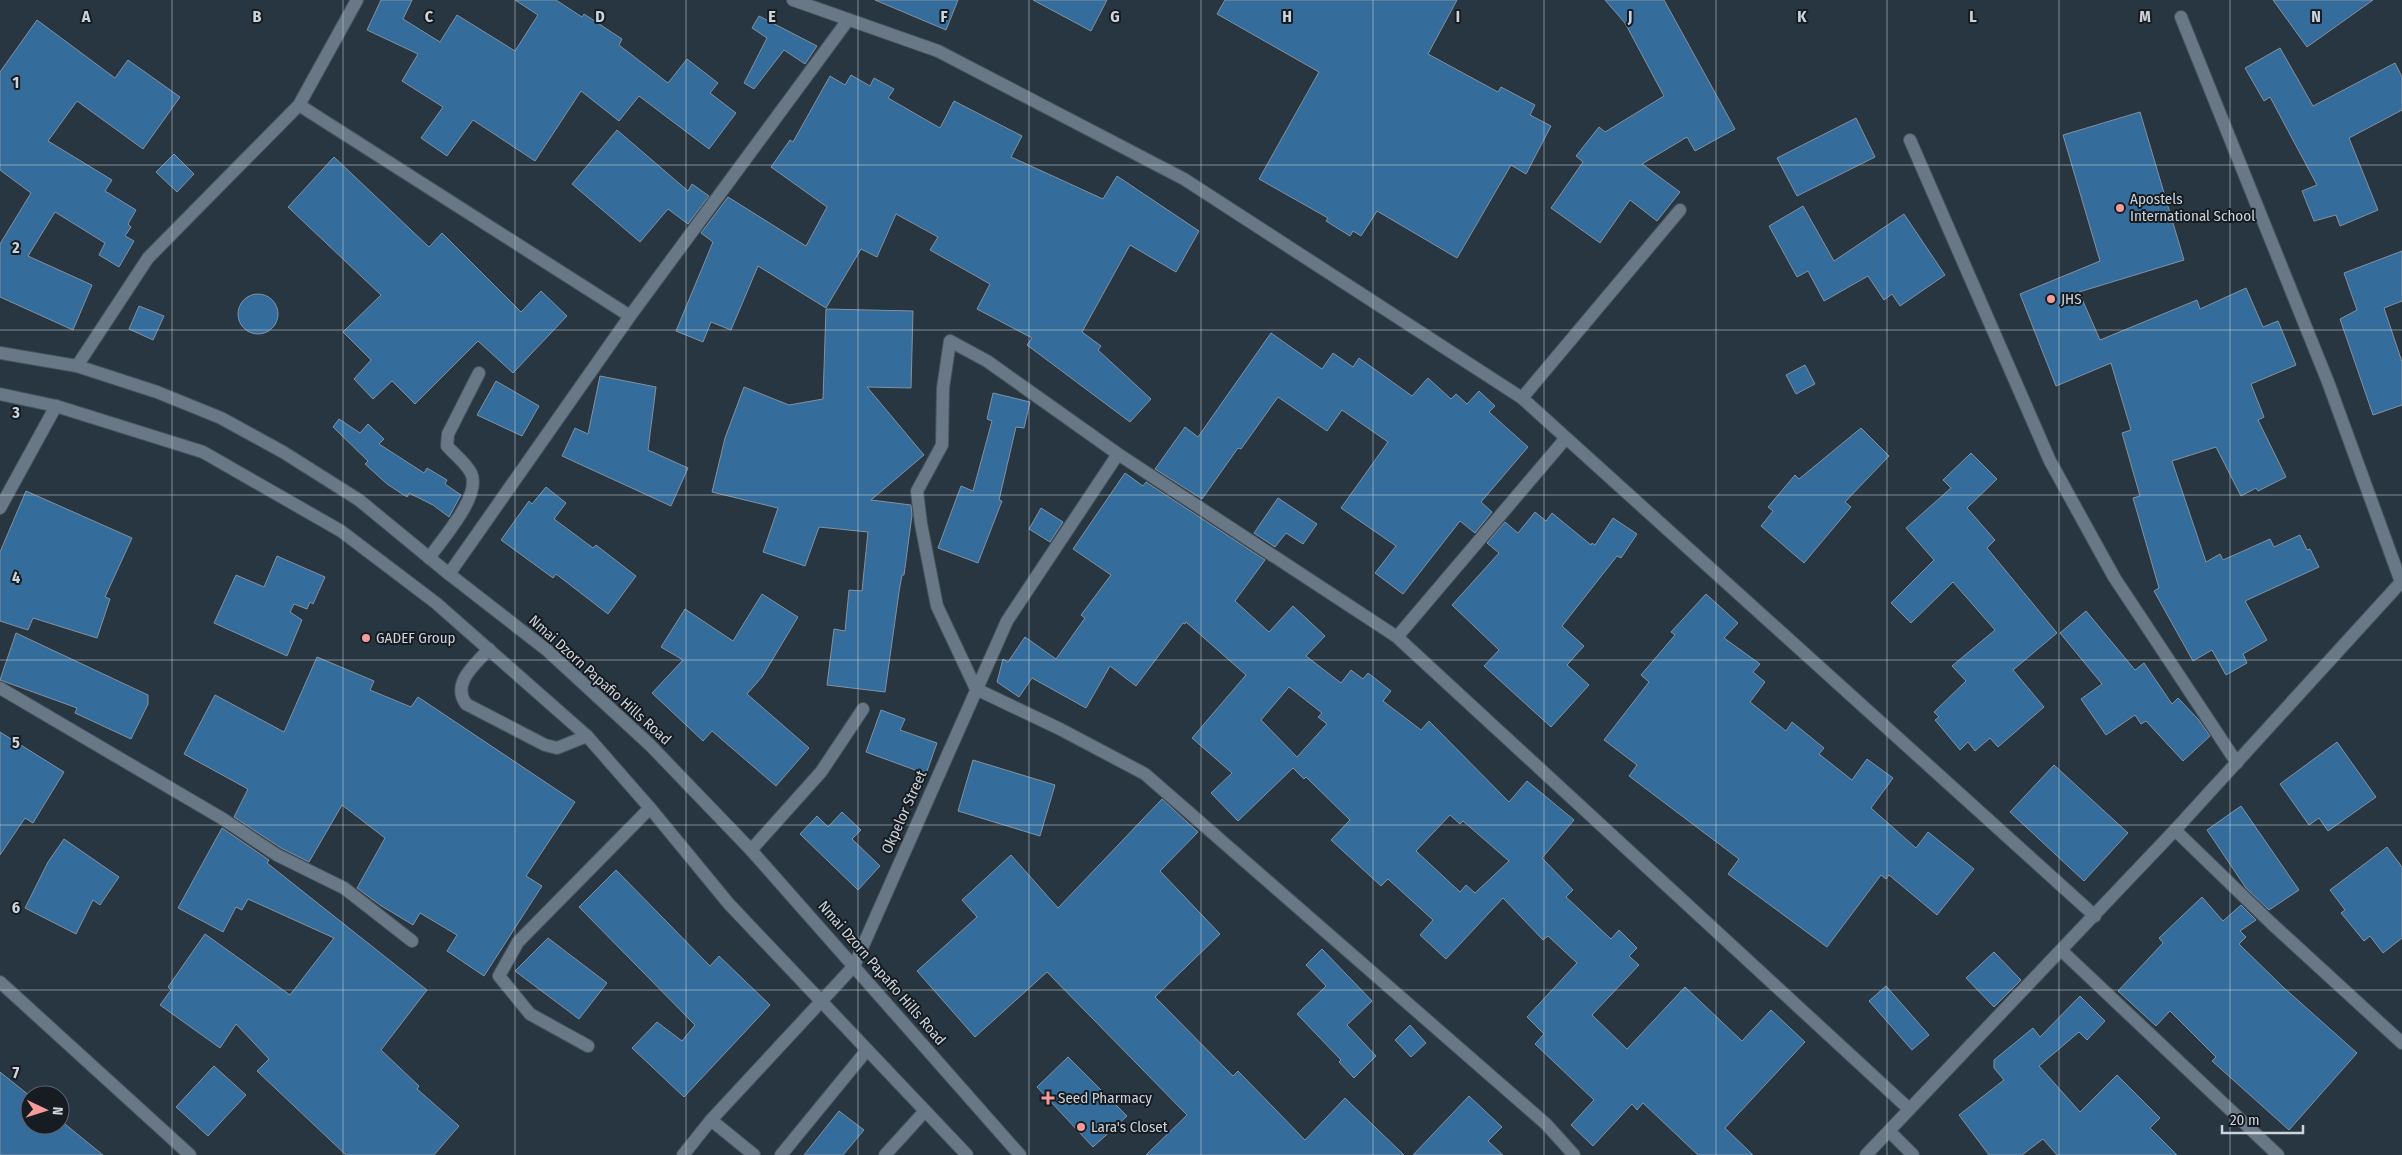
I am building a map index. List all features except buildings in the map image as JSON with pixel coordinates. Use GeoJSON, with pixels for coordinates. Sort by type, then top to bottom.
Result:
{"type":"FeatureCollection","features":[{"type":"Feature","properties":{"kind":"street"},"geometry":{"type":"LineString","coordinates":[[77,366],[148,258],[299,105],[357,0]]}},
{"type":"Feature","properties":{"kind":"street"},"geometry":{"type":"LineString","coordinates":[[793,0],[938,51],[1184,179],[1522,398],[2095,916]]}},
{"type":"Feature","properties":{"kind":"street"},"geometry":{"type":"LineString","coordinates":[[1866,1155],[1908,1108],[2095,916],[2402,581],[2328,382],[2180,17]]}},
{"type":"Feature","properties":{"kind":"street"},"geometry":{"type":"LineString","coordinates":[[449,574],[630,316],[848,20]]}},
{"type":"Feature","properties":{"kind":"street"},"geometry":{"type":"LineString","coordinates":[[299,105],[630,316]]}},
{"type":"Feature","properties":{"kind":"street"},"geometry":{"type":"LineString","coordinates":[[1910,140],[2050,461],[2114,577],[2237,763]]}},
{"type":"Feature","properties":{"kind":"street"},"geometry":{"type":"LineString","coordinates":[[1522,398],[1680,210]]}},
{"type":"Feature","properties":{"kind":"street"},"geometry":{"type":"LineString","coordinates":[[1574,1155],[1546,1124],[1145,774],[1060,729],[976,689],[937,606],[921,524],[917,491],[942,445],[943,388],[950,341],[987,361],[1118,454],[1397,637],[1908,1108]]}},
{"type":"Feature","properties":{"kind":"street","name":"Nmai Dzorn Papafio Hills Road"},"geometry":{"type":"LineString","coordinates":[[0,353],[77,366],[157,392],[221,418],[283,452],[360,500],[429,558],[548,651],[650,745],[751,850],[1020,1155]]}},
{"type":"Feature","properties":{"kind":"street"},"geometry":{"type":"LineString","coordinates":[[429,558],[471,497],[474,484],[470,472],[447,446],[448,434],[479,373]]}},
{"type":"Feature","properties":{"kind":"street"},"geometry":{"type":"LineString","coordinates":[[0,394],[56,406],[203,452],[341,531],[436,603],[587,736],[650,808],[729,904],[967,1155]]}},
{"type":"Feature","properties":{"kind":"street"},"geometry":{"type":"LineString","coordinates":[[0,508],[56,406]]}},
{"type":"Feature","properties":{"kind":"street"},"geometry":{"type":"LineString","coordinates":[[1397,637],[1566,438]]}},
{"type":"Feature","properties":{"kind":"street","name":"Okpelor Street"},"geometry":{"type":"LineString","coordinates":[[683,1155],[711,1120],[854,966],[1007,621],[1118,454]]}},
{"type":"Feature","properties":{"kind":"street"},"geometry":{"type":"LineString","coordinates":[[489,649],[460,683],[460,696],[466,704],[545,745],[557,748],[587,736]]}},
{"type":"Feature","properties":{"kind":"street"},"geometry":{"type":"LineString","coordinates":[[0,688],[222,819],[277,855],[344,888],[412,941]]}},
{"type":"Feature","properties":{"kind":"street"},"geometry":{"type":"LineString","coordinates":[[751,850],[821,772],[863,709]]}},
{"type":"Feature","properties":{"kind":"street"},"geometry":{"type":"LineString","coordinates":[[588,1046],[530,1014],[499,976],[518,942],[650,808]]}},
{"type":"Feature","properties":{"kind":"street"},"geometry":{"type":"LineString","coordinates":[[2175,830],[2271,923],[2402,1043]]}},
{"type":"Feature","properties":{"kind":"street"},"geometry":{"type":"LineString","coordinates":[[2062,951],[2278,1155]]}},
{"type":"Feature","properties":{"kind":"street"},"geometry":{"type":"LineString","coordinates":[[0,982],[190,1155]]}},
{"type":"Feature","properties":{"kind":"street"},"geometry":{"type":"LineString","coordinates":[[781,1155],[867,1050]]}},
{"type":"Feature","properties":{"kind":"street"},"geometry":{"type":"LineString","coordinates":[[885,1155],[925,1111]]}},
{"type":"Feature","properties":{"kind":"street"},"geometry":{"type":"LineString","coordinates":[[711,1120],[754,1155]]}},
{"type":"Feature","properties":{"kind":"street"},"geometry":{"type":"LineString","coordinates":[[1888,1131],[1913,1155]]}},
{"type":"Feature","properties":{"kind":"place","name":"Apostels International School"},"geometry":{"type":"Point","coordinates":[2120,208]}},
{"type":"Feature","properties":{"kind":"place","name":"JHS"},"geometry":{"type":"Point","coordinates":[2051,299]}},
{"type":"Feature","properties":{"kind":"place","name":"GADEF Group"},"geometry":{"type":"Point","coordinates":[366,638]}},
{"type":"Feature","properties":{"kind":"place","name":"Seed Pharmacy"},"geometry":{"type":"Point","coordinates":[1048,1098]}},
{"type":"Feature","properties":{"kind":"place","name":"Lara's Closet"},"geometry":{"type":"Point","coordinates":[1081,1127]}}]}
